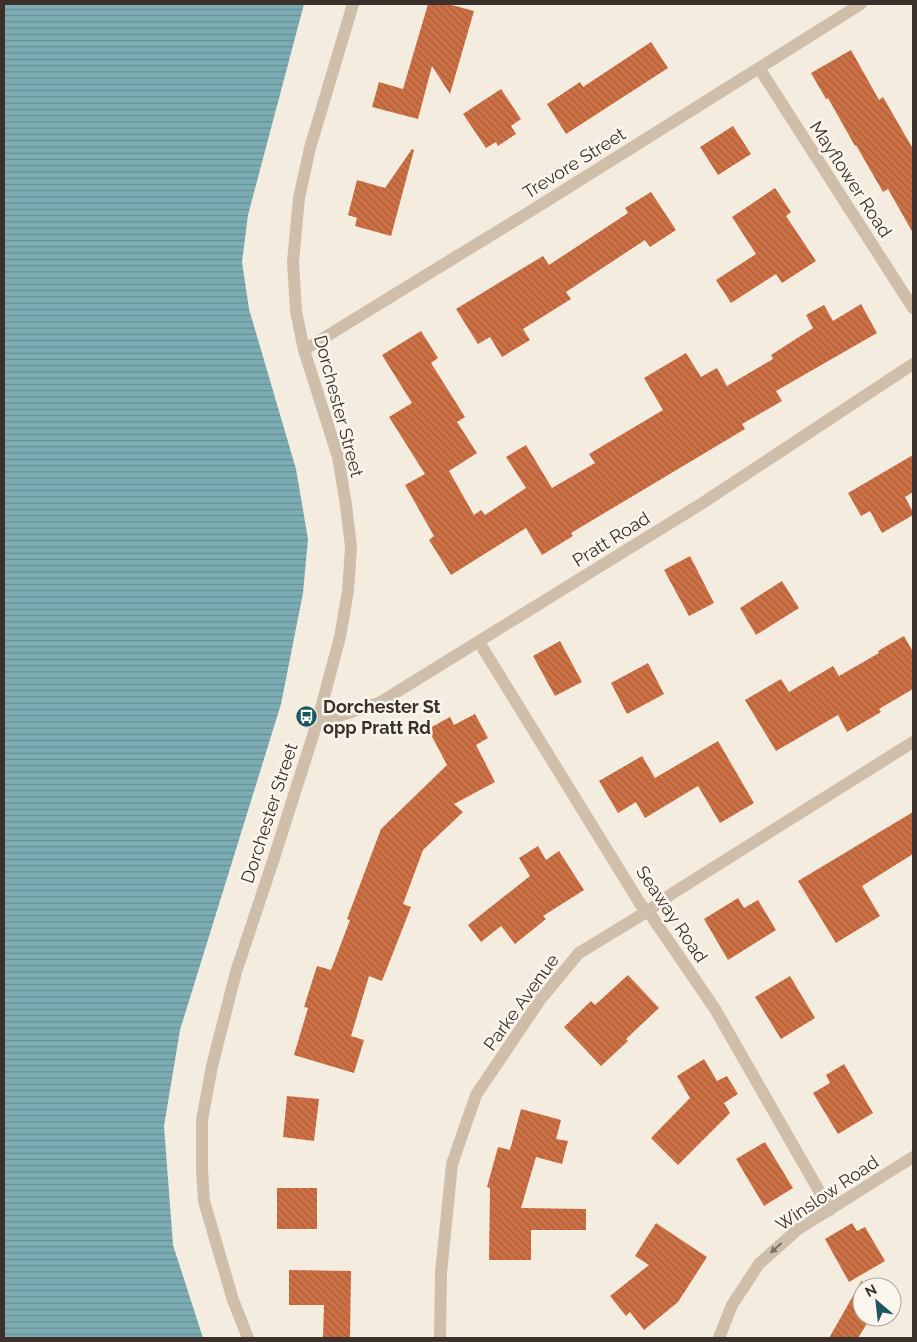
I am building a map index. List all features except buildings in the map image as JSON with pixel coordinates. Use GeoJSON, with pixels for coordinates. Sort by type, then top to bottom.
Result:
{"type":"FeatureCollection","features":[{"type":"Feature","properties":{"kind":"street","name":"Dorchester Street"},"geometry":{"type":"LineString","coordinates":[[248,1338],[232,1300],[204,1201],[202,1120],[212,1066],[236,972],[317,723],[340,637],[348,590],[352,547],[338,457],[304,350],[296,310],[293,262],[299,198],[310,148],[353,4]]}},
{"type":"Feature","properties":{"kind":"street","name":"Trevore Street"},"geometry":{"type":"LineString","coordinates":[[304,350],[861,4]]}},
{"type":"Feature","properties":{"kind":"street","name":"Mayflower Road"},"geometry":{"type":"LineString","coordinates":[[759,68],[913,308]]}},
{"type":"Feature","properties":{"kind":"street","name":"Pratt Road"},"geometry":{"type":"LineString","coordinates":[[317,723],[379,703],[701,504],[913,364]]}},
{"type":"Feature","properties":{"kind":"street","name":"Seaway Road"},"geometry":{"type":"LineString","coordinates":[[479,642],[641,905],[648,911],[716,1009],[830,1210]]}},
{"type":"Feature","properties":{"kind":"street","name":"Parke Avenue"},"geometry":{"type":"LineString","coordinates":[[440,1338],[441,1273],[452,1164],[476,1095],[540,1000],[579,953],[913,742]]}},
{"type":"Feature","properties":{"kind":"street","name":"Winslow Road"},"geometry":{"type":"LineString","coordinates":[[719,1338],[732,1305],[759,1264],[797,1230],[913,1157]]}},
{"type":"Feature","properties":{"kind":"water"},"geometry":{"type":"Polygon","coordinates":[[[4,4],[304,4],[248,215],[242,262],[249,309],[296,469],[308,539],[303,593],[281,704],[180,1030],[164,1126],[173,1245],[203,1338],[4,1338],[4,4]]]}},
{"type":"Feature","properties":{"kind":"place","name":"Dorchester St opp Pratt Rd"},"geometry":{"type":"Point","coordinates":[307,716]}}]}
